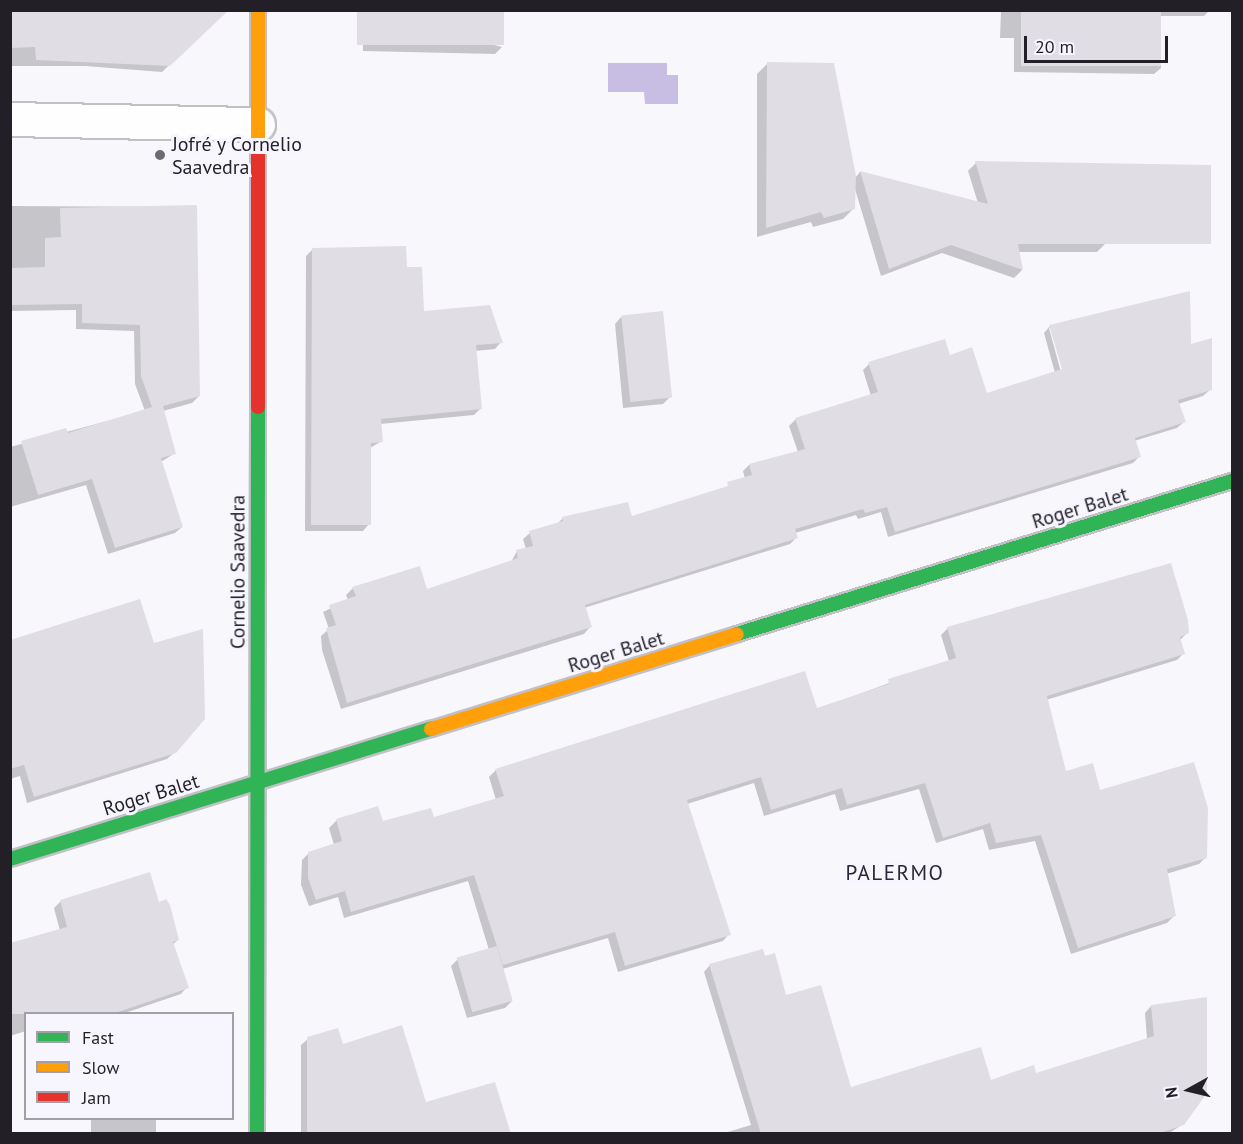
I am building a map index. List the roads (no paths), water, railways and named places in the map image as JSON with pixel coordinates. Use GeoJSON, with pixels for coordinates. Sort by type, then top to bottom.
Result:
{"type":"FeatureCollection","features":[{"type":"Feature","properties":{"kind":"street","name":"Cornelio Saavedra"},"geometry":{"type":"LineString","coordinates":[[256,1134],[258,10]]}},
{"type":"Feature","properties":{"kind":"street"},"geometry":{"type":"LineString","coordinates":[[10,119],[258,124]]}},
{"type":"Feature","properties":{"kind":"street","name":"Roger Balet"},"geometry":{"type":"LineString","coordinates":[[10,859],[1233,481]]}},
{"type":"Feature","properties":{"kind":"place","name":"Jofré y Cornelio Saavedra"},"geometry":{"type":"Point","coordinates":[160,155]}},
{"type":"Feature","properties":{"kind":"district","name":"PALERMO"},"geometry":{"type":"Point","coordinates":[895,873]}}]}
